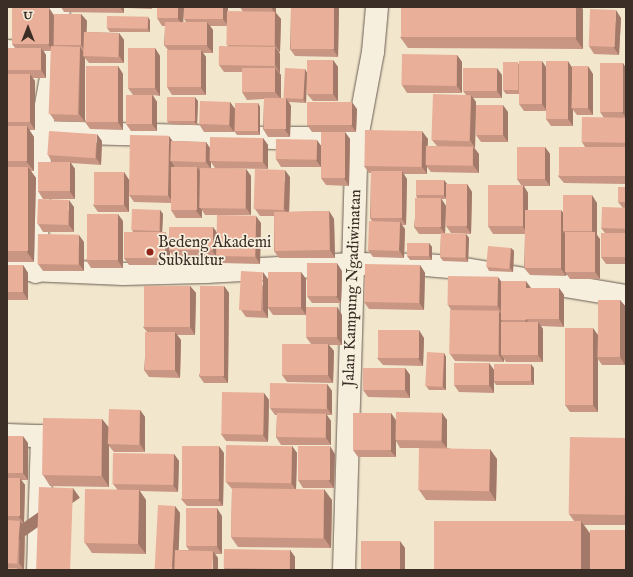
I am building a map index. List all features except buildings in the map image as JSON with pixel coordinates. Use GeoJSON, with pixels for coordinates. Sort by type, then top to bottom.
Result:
{"type":"FeatureCollection","features":[{"type":"Feature","properties":{"kind":"street"},"geometry":{"type":"LineString","coordinates":[[36,272],[41,132],[56,50],[59,7]]}},
{"type":"Feature","properties":{"kind":"street","name":"Jalan Kampung Ngadiwinatan"},"geometry":{"type":"LineString","coordinates":[[344,570],[358,138],[373,52],[377,7]]}},
{"type":"Feature","properties":{"kind":"street"},"geometry":{"type":"LineString","coordinates":[[7,51],[52,54],[56,50]]}},
{"type":"Feature","properties":{"kind":"street"},"geometry":{"type":"LineString","coordinates":[[41,132],[267,138],[358,138]]}},
{"type":"Feature","properties":{"kind":"street"},"geometry":{"type":"LineString","coordinates":[[7,269],[36,272],[161,273],[353,264],[426,265],[458,268],[626,296]]}},
{"type":"Feature","properties":{"kind":"street"},"geometry":{"type":"LineString","coordinates":[[7,436],[42,436],[38,570]]}},
{"type":"Feature","properties":{"kind":"place","name":"Bedeng Akademi Subkultur"},"geometry":{"type":"Point","coordinates":[150,252]}}]}
